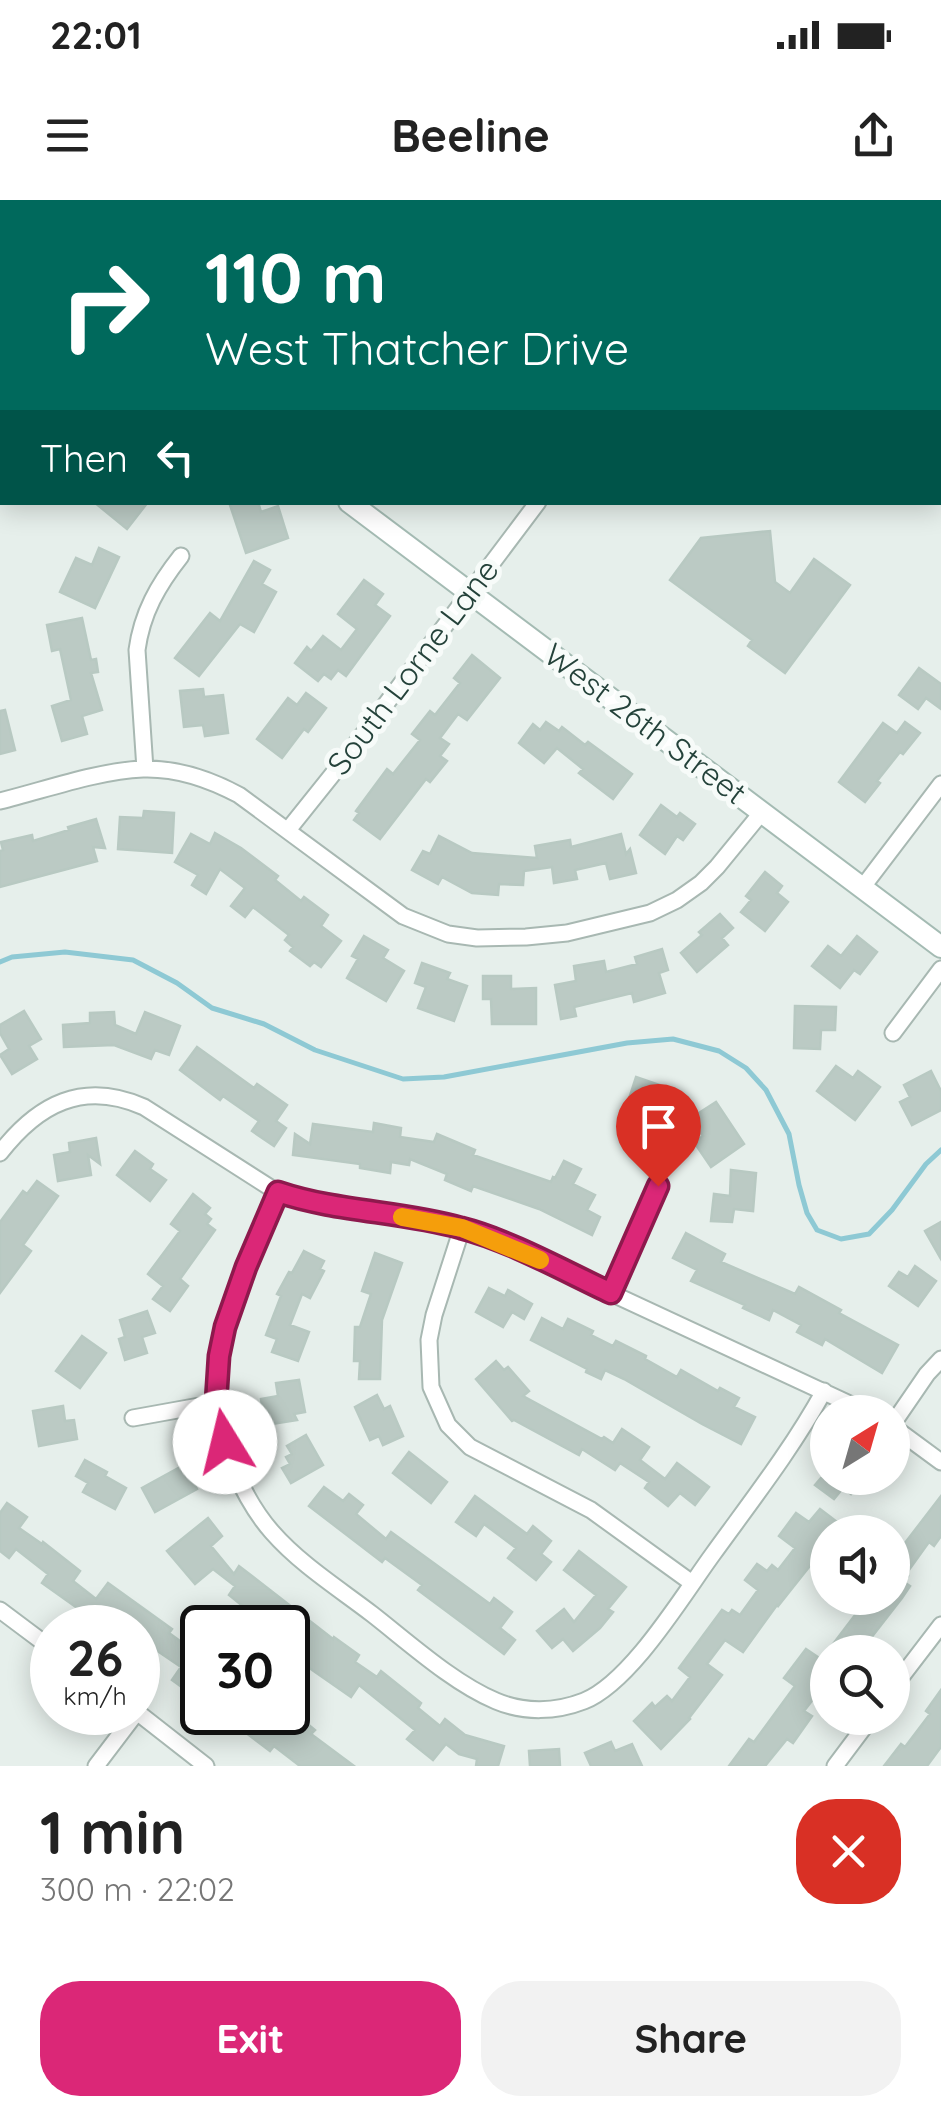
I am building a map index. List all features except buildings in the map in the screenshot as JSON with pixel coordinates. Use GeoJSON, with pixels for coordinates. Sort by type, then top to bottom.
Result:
{"type":"FeatureCollection","features":[{"type":"Feature","properties":{"kind":"main road","name":"West 26th Street"},"geometry":{"type":"LineString","coordinates":[[352,505],[941,947]]}},
{"type":"Feature","properties":{"kind":"street","name":"South Lorne Lane"},"geometry":{"type":"LineString","coordinates":[[288,830],[536,505]]}},
{"type":"Feature","properties":{"kind":"street"},"geometry":{"type":"LineString","coordinates":[[144,769],[137,650],[140,630],[154,594],[181,556]]}},
{"type":"Feature","properties":{"kind":"street"},"geometry":{"type":"LineString","coordinates":[[0,801],[107,774],[144,769],[195,777],[240,795],[403,916],[448,934],[477,938],[566,932],[650,913],[702,883],[762,812]]}},
{"type":"Feature","properties":{"kind":"street"},"geometry":{"type":"LineString","coordinates":[[862,888],[941,784]]}},
{"type":"Feature","properties":{"kind":"street"},"geometry":{"type":"LineString","coordinates":[[892,1032],[941,969]]}},
{"type":"Feature","properties":{"kind":"street"},"geometry":{"type":"LineString","coordinates":[[0,1153],[47,1108],[68,1099],[127,1099],[278,1192],[318,1203],[462,1228],[834,1395]]}},
{"type":"Feature","properties":{"kind":"street"},"geometry":{"type":"LineString","coordinates":[[611,1293],[658,1186]]}},
{"type":"Feature","properties":{"kind":"street"},"geometry":{"type":"LineString","coordinates":[[278,1192],[228,1314],[219,1356],[216,1402],[235,1470],[244,1491],[272,1532],[300,1559],[449,1674],[495,1701],[552,1710],[588,1700],[608,1686],[634,1660],[692,1582],[801,1432],[824,1390]]}},
{"type":"Feature","properties":{"kind":"street"},"geometry":{"type":"LineString","coordinates":[[462,1228],[434,1315],[430,1340],[431,1387],[448,1425],[470,1448],[591,1510],[692,1582]]}},
{"type":"Feature","properties":{"kind":"street"},"geometry":{"type":"LineString","coordinates":[[910,1400],[941,1359]]}},
{"type":"Feature","properties":{"kind":"street"},"geometry":{"type":"LineString","coordinates":[[134,1418],[216,1402]]}},
{"type":"Feature","properties":{"kind":"street"},"geometry":{"type":"LineString","coordinates":[[910,1439],[941,1462]]}},
{"type":"Feature","properties":{"kind":"street"},"geometry":{"type":"LineString","coordinates":[[0,1610],[30,1632]]}},
{"type":"Feature","properties":{"kind":"street"},"geometry":{"type":"LineString","coordinates":[[910,1666],[941,1625]]}},
{"type":"Feature","properties":{"kind":"street"},"geometry":{"type":"LineString","coordinates":[[160,1730],[206,1766]]}},
{"type":"Feature","properties":{"kind":"street"},"geometry":{"type":"LineString","coordinates":[[96,1766],[120,1735]]}},
{"type":"Feature","properties":{"kind":"street"},"geometry":{"type":"LineString","coordinates":[[835,1766],[858,1735]]}},
{"type":"Feature","properties":{"kind":"waterway"},"geometry":{"type":"LineString","coordinates":[[0,962],[12,957],[65,952],[133,960],[177,983],[212,1008],[264,1024],[315,1050],[403,1079],[444,1077],[627,1043],[673,1039],[719,1051],[746,1068],[766,1090],[789,1134],[807,1213],[817,1230],[841,1239],[869,1234],[941,1150]]}},
{"type":"Feature","properties":{"kind":"slow traffic"},"geometry":{"type":"LineString","coordinates":[[402,1217],[462,1228],[540,1260]]}},
{"type":"Feature","properties":{"kind":"route"},"geometry":{"type":"LineString","coordinates":[[225,1442],[216,1402],[225,1327],[278,1192],[318,1203],[462,1228],[611,1293],[658,1186]]}}]}
